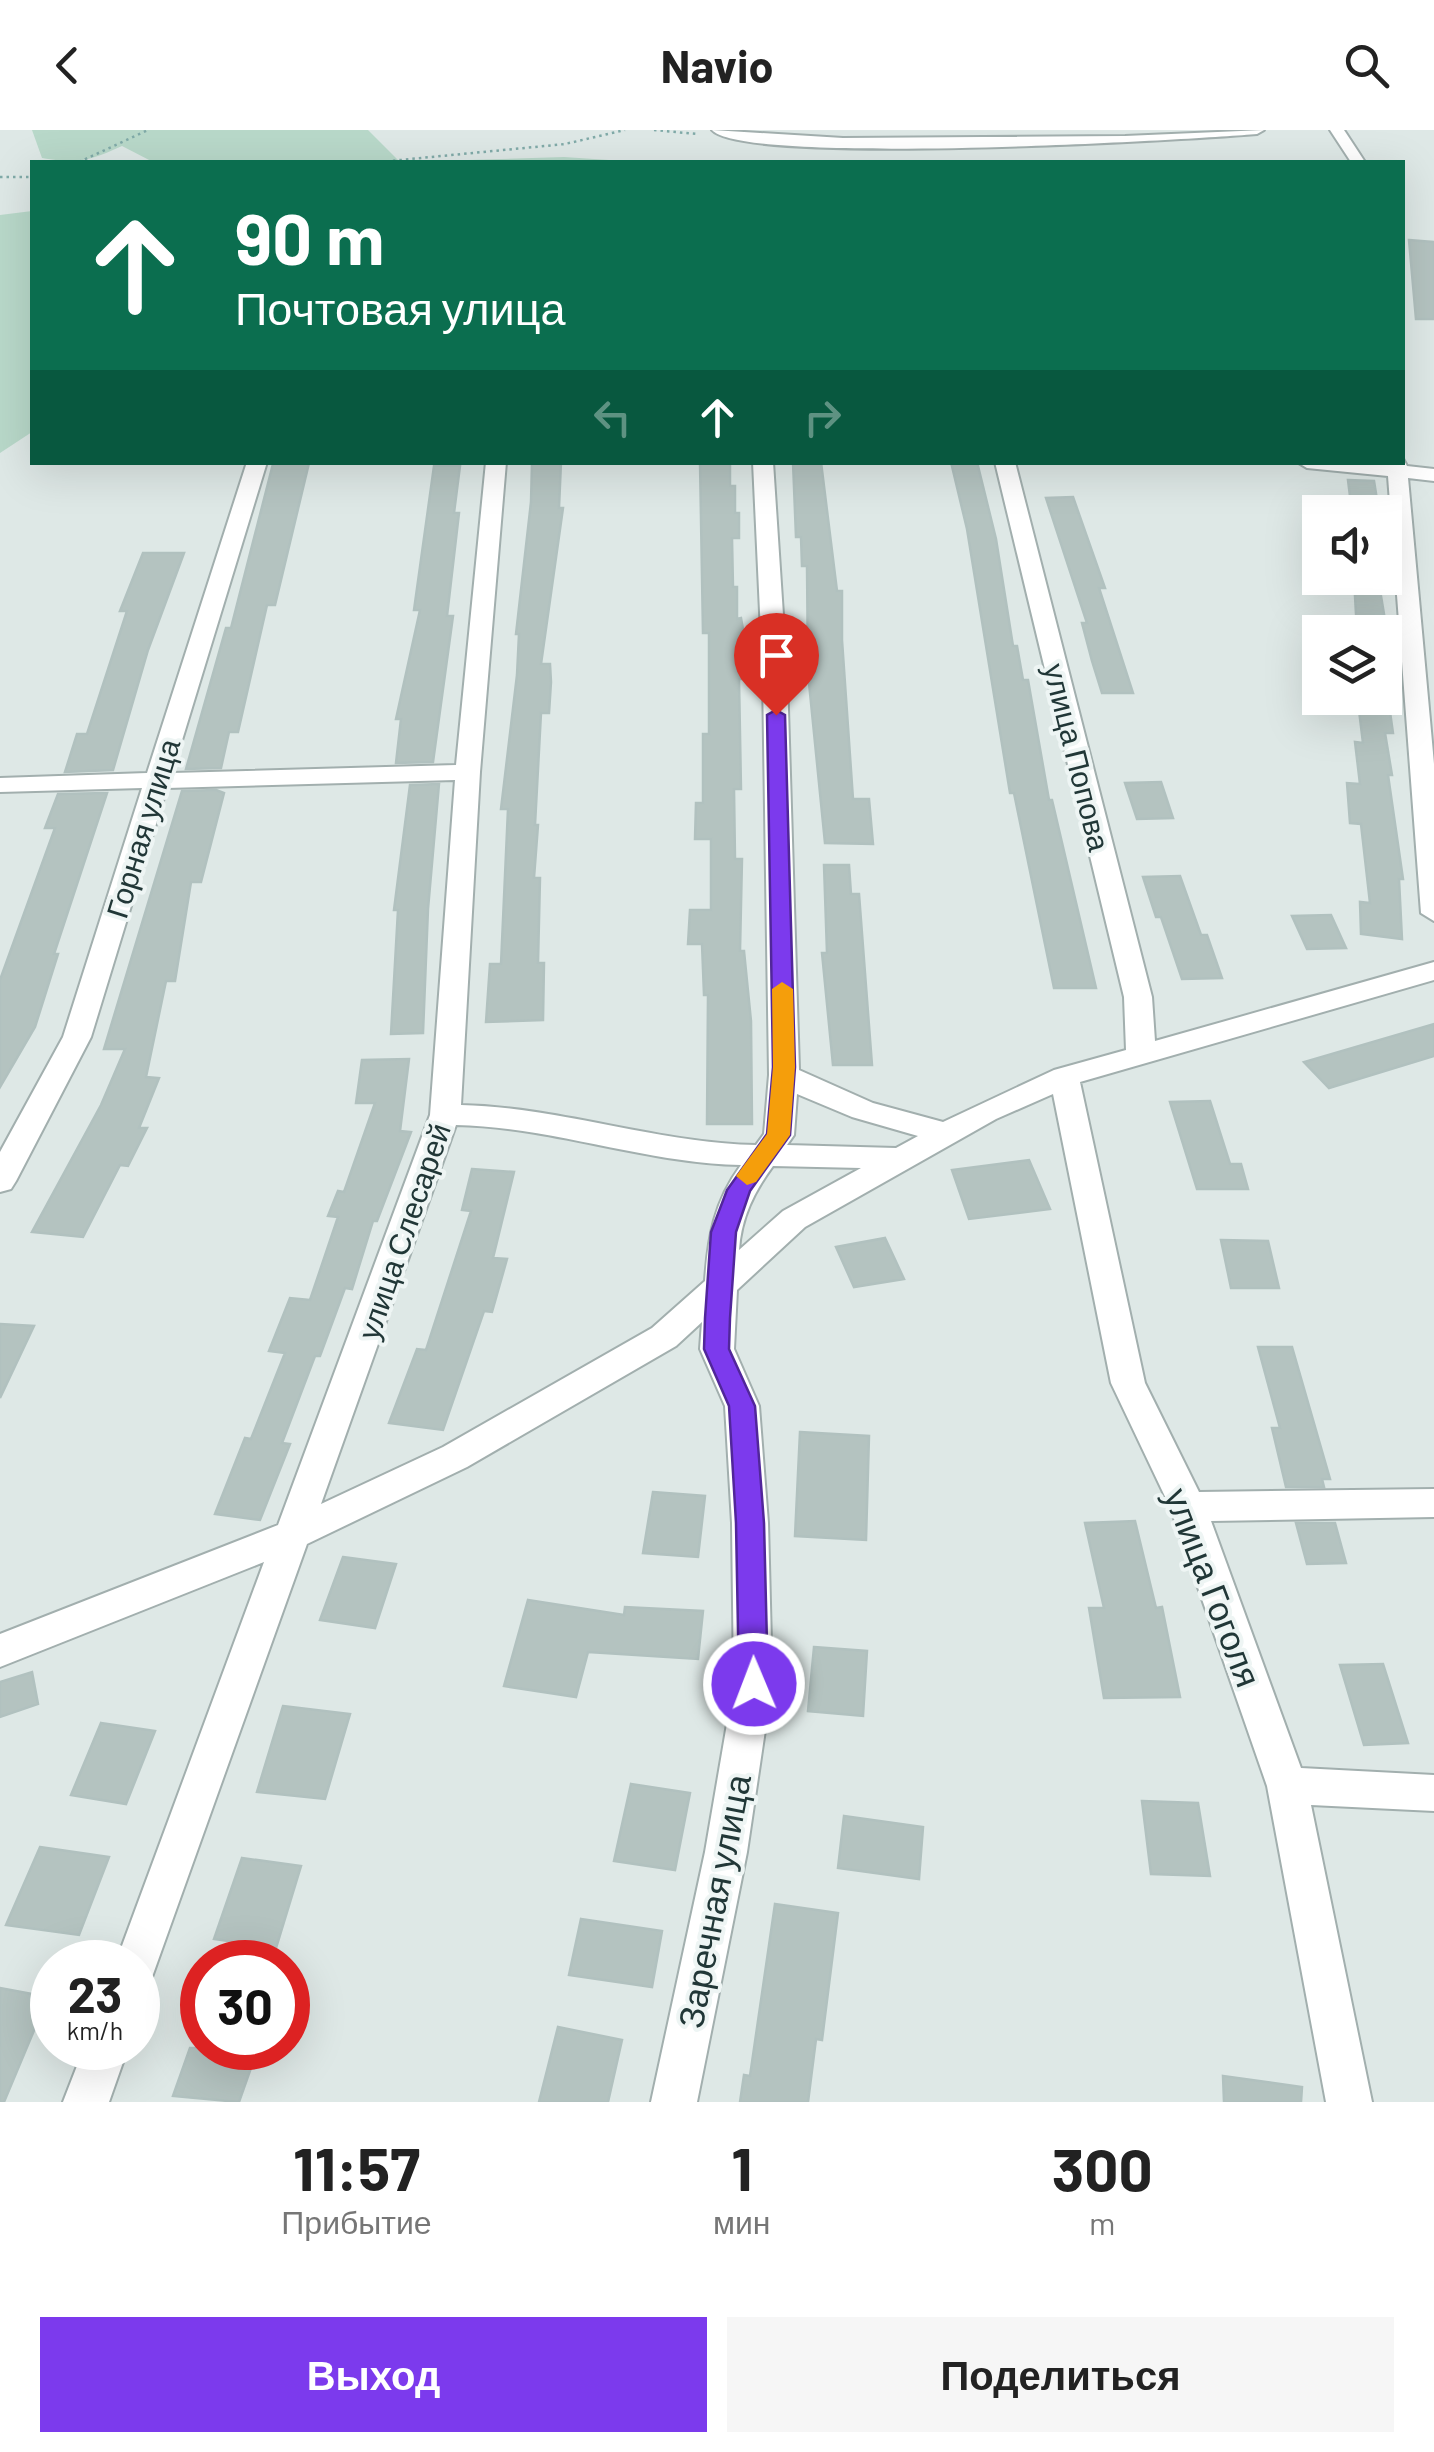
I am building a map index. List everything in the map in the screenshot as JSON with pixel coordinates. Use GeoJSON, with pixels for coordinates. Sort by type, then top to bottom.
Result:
{"type":"FeatureCollection","features":[{"type":"Feature","properties":{"kind":"street"},"geometry":{"type":"LineString","coordinates":[[722,133],[748,145],[1125,140],[1256,130]]}},
{"type":"Feature","properties":{"kind":"street"},"geometry":{"type":"LineString","coordinates":[[1337,130],[1357,160]]}},
{"type":"Feature","properties":{"kind":"street"},"geometry":{"type":"LineString","coordinates":[[1125,140],[1133,160]]}},
{"type":"Feature","properties":{"kind":"street"},"geometry":{"type":"LineString","coordinates":[[931,141],[936,160]]}},
{"type":"Feature","properties":{"kind":"street","name":"Горная улица"},"geometry":{"type":"LineString","coordinates":[[0,1181],[78,1037],[256,465]]}},
{"type":"Feature","properties":{"kind":"street","name":"улица Слесарей"},"geometry":{"type":"LineString","coordinates":[[145,1940],[445,1115],[468,772],[496,465]]}},
{"type":"Feature","properties":{"kind":"street","name":"Заречная улица"},"geometry":{"type":"LineString","coordinates":[[674,2102],[726,1852],[754,1684],[742,1406],[717,1349],[724,1232],[739,1190],[778,1135],[784,1074],[775,676],[763,465]]}},
{"type":"Feature","properties":{"kind":"street","name":"улица Попова"},"geometry":{"type":"LineString","coordinates":[[1006,465],[1138,997],[1141,1054]]}},
{"type":"Feature","properties":{"kind":"street"},"geometry":{"type":"LineString","coordinates":[[1361,465],[1434,475]]}},
{"type":"Feature","properties":{"kind":"street"},"geometry":{"type":"LineString","coordinates":[[1397,467],[1434,913]]}},
{"type":"Feature","properties":{"kind":"street"},"geometry":{"type":"LineString","coordinates":[[0,785],[468,772]]}},
{"type":"Feature","properties":{"kind":"street"},"geometry":{"type":"LineString","coordinates":[[0,1650],[294,1534],[456,1457],[664,1338],[794,1220],[898,1158],[1064,1077],[1434,971]]}},
{"type":"Feature","properties":{"kind":"street"},"geometry":{"type":"LineString","coordinates":[[784,1074],[831,1100],[891,1121],[946,1133]]}},
{"type":"Feature","properties":{"kind":"street","name":"улица Гоголя"},"geometry":{"type":"LineString","coordinates":[[1064,1077],[1128,1384],[1188,1507],[1288,1786],[1349,2102]]}},
{"type":"Feature","properties":{"kind":"street"},"geometry":{"type":"LineString","coordinates":[[445,1115],[508,1116],[630,1142],[759,1158],[898,1158]]}},
{"type":"Feature","properties":{"kind":"street"},"geometry":{"type":"LineString","coordinates":[[1188,1507],[1434,1503]]}},
{"type":"Feature","properties":{"kind":"street"},"geometry":{"type":"LineString","coordinates":[[1288,1786],[1434,1793]]}},
{"type":"Feature","properties":{"kind":"street"},"geometry":{"type":"LineString","coordinates":[[86,2102],[98,2070]]}},
{"type":"Feature","properties":{"kind":"path"},"geometry":{"type":"LineString","coordinates":[[83,160],[148,130]]}},
{"type":"Feature","properties":{"kind":"path"},"geometry":{"type":"LineString","coordinates":[[397,160],[544,148],[592,141],[625,130]]}},
{"type":"Feature","properties":{"kind":"path"},"geometry":{"type":"LineString","coordinates":[[654,130],[722,133]]}},
{"type":"Feature","properties":{"kind":"path"},"geometry":{"type":"LineString","coordinates":[[0,177],[30,177]]}},
{"type":"Feature","properties":{"kind":"green space"},"geometry":{"type":"Polygon","coordinates":[[[32,130],[368,130],[398,160],[149,160],[122,146],[80,160],[42,158],[32,130]]]}},
{"type":"Feature","properties":{"kind":"green space"},"geometry":{"type":"Polygon","coordinates":[[[564,157],[609,160],[466,160],[564,157]]]}},
{"type":"Feature","properties":{"kind":"green space"},"geometry":{"type":"Polygon","coordinates":[[[30,211],[30,433],[0,453],[0,215],[30,211]]]}},
{"type":"Feature","properties":{"kind":"building"},"geometry":{"type":"Polygon","coordinates":[[[1409,240],[1434,242],[1434,319],[1416,319],[1409,240]]]}},
{"type":"Feature","properties":{"kind":"building"},"geometry":{"type":"Polygon","coordinates":[[[273,465],[309,465],[275,605],[267,605],[238,732],[229,732],[221,768],[186,769],[226,628],[231,628],[273,465]]]}},
{"type":"Feature","properties":{"kind":"building"},"geometry":{"type":"Polygon","coordinates":[[[532,465],[561,465],[559,508],[563,508],[541,664],[550,664],[549,713],[541,713],[535,825],[534,878],[540,878],[538,963],[544,963],[543,1020],[486,1022],[490,964],[501,964],[508,809],[501,809],[532,465]]]}},
{"type":"Feature","properties":{"kind":"building"},"geometry":{"type":"Polygon","coordinates":[[[700,465],[730,465],[735,513],[739,513],[739,538],[732,538],[733,587],[737,587],[737,619],[741,618],[744,635],[744,679],[739,679],[741,789],[734,789],[735,859],[742,859],[740,951],[744,951],[751,1021],[752,1124],[707,1124],[708,995],[704,995],[702,944],[688,944],[690,910],[711,910],[711,839],[695,839],[696,803],[703,803],[703,734],[709,734],[709,633],[703,633],[700,465]]]}},
{"type":"Feature","properties":{"kind":"building"},"geometry":{"type":"Polygon","coordinates":[[[793,465],[821,465],[837,591],[842,591],[853,799],[869,799],[873,844],[825,843],[808,673],[807,566],[802,566],[801,537],[796,537],[793,465]]]}},
{"type":"Feature","properties":{"kind":"building"},"geometry":{"type":"Polygon","coordinates":[[[952,465],[978,465],[996,539],[1013,646],[1017,646],[1023,680],[1028,680],[1049,800],[1096,988],[1054,988],[1014,793],[1010,793],[967,529],[952,465]]]}},
{"type":"Feature","properties":{"kind":"building"},"geometry":{"type":"Polygon","coordinates":[[[434,466],[460,466],[454,513],[459,513],[447,616],[453,616],[433,762],[396,763],[401,719],[396,719],[420,610],[414,610],[434,466]]]}},
{"type":"Feature","properties":{"kind":"building"},"geometry":{"type":"Polygon","coordinates":[[[1348,480],[1374,481],[1376,495],[1350,495],[1348,480]]]}},
{"type":"Feature","properties":{"kind":"building"},"geometry":{"type":"Polygon","coordinates":[[[1073,497],[1105,588],[1099,588],[1133,693],[1102,693],[1092,661],[1082,623],[1087,623],[1046,498],[1073,497]]]}},
{"type":"Feature","properties":{"kind":"building"},"geometry":{"type":"Polygon","coordinates":[[[143,553],[184,553],[148,650],[113,770],[65,772],[77,734],[87,734],[127,611],[120,611],[143,553]]]}},
{"type":"Feature","properties":{"kind":"building"},"geometry":{"type":"Polygon","coordinates":[[[1355,595],[1381,595],[1384,615],[1356,615],[1355,595]]]}},
{"type":"Feature","properties":{"kind":"building"},"geometry":{"type":"Polygon","coordinates":[[[1360,715],[1390,715],[1393,733],[1385,733],[1403,879],[1399,879],[1402,939],[1361,934],[1360,902],[1370,903],[1361,824],[1350,823],[1347,783],[1360,784],[1355,742],[1363,743],[1360,715]]]}},
{"type":"Feature","properties":{"kind":"building"},"geometry":{"type":"Polygon","coordinates":[[[1161,782],[1173,818],[1137,819],[1125,783],[1161,782]]]}},
{"type":"Feature","properties":{"kind":"building"},"geometry":{"type":"Polygon","coordinates":[[[439,784],[423,1033],[391,1034],[398,910],[394,910],[410,785],[439,784]]]}},
{"type":"Feature","properties":{"kind":"building"},"geometry":{"type":"Polygon","coordinates":[[[182,791],[224,793],[201,882],[191,882],[175,981],[166,981],[146,1077],[159,1078],[139,1128],[147,1128],[128,1166],[120,1165],[83,1237],[32,1232],[101,1105],[125,1049],[104,1049],[182,791]]]}},
{"type":"Feature","properties":{"kind":"building"},"geometry":{"type":"Polygon","coordinates":[[[107,793],[54,954],[58,954],[35,1027],[0,1087],[0,980],[55,828],[45,828],[58,794],[107,793]]]}},
{"type":"Feature","properties":{"kind":"building"},"geometry":{"type":"Polygon","coordinates":[[[824,865],[849,865],[851,894],[859,894],[872,1065],[833,1065],[822,953],[827,953],[824,865]]]}},
{"type":"Feature","properties":{"kind":"building"},"geometry":{"type":"Polygon","coordinates":[[[1180,876],[1201,935],[1207,935],[1222,978],[1182,979],[1161,917],[1156,917],[1143,877],[1180,876]]]}},
{"type":"Feature","properties":{"kind":"building"},"geometry":{"type":"Polygon","coordinates":[[[1331,915],[1346,948],[1307,949],[1292,916],[1331,915]]]}},
{"type":"Feature","properties":{"kind":"building"},"geometry":{"type":"Polygon","coordinates":[[[1434,1024],[1434,1056],[1329,1088],[1304,1062],[1434,1024]]]}},
{"type":"Feature","properties":{"kind":"building"},"geometry":{"type":"Polygon","coordinates":[[[409,1059],[400,1131],[411,1132],[377,1221],[373,1221],[352,1289],[345,1288],[320,1356],[315,1356],[282,1443],[290,1444],[260,1520],[215,1514],[245,1438],[251,1439],[285,1353],[269,1351],[290,1298],[310,1300],[338,1217],[328,1216],[338,1191],[344,1192],[375,1103],[356,1103],[362,1060],[409,1059]]]}},
{"type":"Feature","properties":{"kind":"building"},"geometry":{"type":"Polygon","coordinates":[[[1210,1101],[1230,1164],[1241,1164],[1248,1189],[1197,1189],[1170,1102],[1210,1101]]]}},
{"type":"Feature","properties":{"kind":"building"},"geometry":{"type":"Polygon","coordinates":[[[1029,1160],[1050,1209],[969,1219],[952,1170],[1029,1160]]]}},
{"type":"Feature","properties":{"kind":"building"},"geometry":{"type":"Polygon","coordinates":[[[472,1169],[514,1172],[493,1258],[507,1259],[492,1312],[484,1311],[443,1430],[389,1423],[417,1349],[426,1350],[471,1211],[462,1210],[472,1169]]]}},
{"type":"Feature","properties":{"kind":"building"},"geometry":{"type":"Polygon","coordinates":[[[885,1238],[904,1279],[854,1287],[836,1247],[885,1238]]]}},
{"type":"Feature","properties":{"kind":"building"},"geometry":{"type":"Polygon","coordinates":[[[1221,1240],[1268,1241],[1279,1288],[1231,1288],[1221,1240]]]}},
{"type":"Feature","properties":{"kind":"building"},"geometry":{"type":"Polygon","coordinates":[[[0,1324],[34,1326],[0,1398],[0,1324]]]}},
{"type":"Feature","properties":{"kind":"building"},"geometry":{"type":"Polygon","coordinates":[[[1258,1347],[1292,1347],[1330,1479],[1322,1479],[1324,1487],[1286,1487],[1272,1428],[1280,1428],[1258,1347]]]}},
{"type":"Feature","properties":{"kind":"building"},"geometry":{"type":"Polygon","coordinates":[[[800,1432],[869,1436],[866,1540],[795,1536],[800,1432]]]}},
{"type":"Feature","properties":{"kind":"building"},"geometry":{"type":"Polygon","coordinates":[[[653,1492],[705,1496],[698,1557],[643,1553],[653,1492]]]}},
{"type":"Feature","properties":{"kind":"building"},"geometry":{"type":"Polygon","coordinates":[[[1135,1521],[1156,1608],[1162,1607],[1180,1697],[1104,1698],[1089,1608],[1104,1608],[1085,1523],[1135,1521]]]}},
{"type":"Feature","properties":{"kind":"building"},"geometry":{"type":"Polygon","coordinates":[[[1296,1523],[1335,1523],[1346,1563],[1307,1564],[1296,1523]]]}},
{"type":"Feature","properties":{"kind":"building"},"geometry":{"type":"Polygon","coordinates":[[[343,1557],[396,1564],[375,1628],[320,1620],[343,1557]]]}},
{"type":"Feature","properties":{"kind":"building"},"geometry":{"type":"Polygon","coordinates":[[[528,1600],[624,1615],[625,1607],[703,1611],[698,1659],[588,1652],[576,1697],[504,1686],[528,1600]]]}},
{"type":"Feature","properties":{"kind":"building"},"geometry":{"type":"Polygon","coordinates":[[[814,1647],[867,1651],[863,1716],[808,1711],[814,1647]]]}},
{"type":"Feature","properties":{"kind":"building"},"geometry":{"type":"Polygon","coordinates":[[[1383,1664],[1408,1743],[1364,1745],[1340,1665],[1383,1664]]]}},
{"type":"Feature","properties":{"kind":"building"},"geometry":{"type":"Polygon","coordinates":[[[32,1672],[38,1704],[0,1717],[0,1682],[32,1672]]]}},
{"type":"Feature","properties":{"kind":"building"},"geometry":{"type":"Polygon","coordinates":[[[283,1706],[350,1714],[325,1799],[257,1792],[283,1706]]]}},
{"type":"Feature","properties":{"kind":"building"},"geometry":{"type":"Polygon","coordinates":[[[101,1723],[155,1731],[126,1804],[71,1795],[101,1723]]]}},
{"type":"Feature","properties":{"kind":"building"},"geometry":{"type":"Polygon","coordinates":[[[631,1784],[690,1793],[675,1870],[614,1861],[631,1784]]]}},
{"type":"Feature","properties":{"kind":"building"},"geometry":{"type":"Polygon","coordinates":[[[1142,1801],[1198,1803],[1210,1876],[1151,1874],[1142,1801]]]}},
{"type":"Feature","properties":{"kind":"building"},"geometry":{"type":"Polygon","coordinates":[[[844,1816],[923,1827],[919,1879],[838,1868],[844,1816]]]}},
{"type":"Feature","properties":{"kind":"building"},"geometry":{"type":"Polygon","coordinates":[[[40,1847],[109,1857],[79,1935],[6,1925],[40,1847]]]}},
{"type":"Feature","properties":{"kind":"building"},"geometry":{"type":"Polygon","coordinates":[[[242,1858],[301,1866],[278,1940],[214,1939],[242,1858]]]}},
{"type":"Feature","properties":{"kind":"building"},"geometry":{"type":"Polygon","coordinates":[[[775,1904],[838,1913],[822,2040],[816,2039],[808,2102],[740,2102],[744,2075],[750,2076],[775,1904]]]}},
{"type":"Feature","properties":{"kind":"building"},"geometry":{"type":"Polygon","coordinates":[[[581,1919],[662,1931],[652,1987],[569,1975],[581,1919]]]}},
{"type":"Feature","properties":{"kind":"building"},"geometry":{"type":"Polygon","coordinates":[[[0,1988],[30,1994],[30,2040],[4,2102],[0,2102],[0,1988]]]}},
{"type":"Feature","properties":{"kind":"building"},"geometry":{"type":"Polygon","coordinates":[[[558,2027],[622,2040],[608,2102],[539,2102],[558,2027]]]}},
{"type":"Feature","properties":{"kind":"building"},"geometry":{"type":"Polygon","coordinates":[[[182,2070],[250,2070],[239,2102],[173,2096],[182,2070]]]}},
{"type":"Feature","properties":{"kind":"building"},"geometry":{"type":"Polygon","coordinates":[[[1223,2076],[1302,2087],[1301,2102],[1224,2102],[1223,2076]]]}},
{"type":"Feature","properties":{"kind":"slow traffic"},"geometry":{"type":"LineString","coordinates":[[747,1176],[778,1135],[784,1067],[782,989]]}},
{"type":"Feature","properties":{"kind":"route"},"geometry":{"type":"LineString","coordinates":[[754,1684],[742,1406],[717,1349],[717,1318],[724,1232],[739,1190],[778,1135],[782,1108],[776,715]]}}]}
